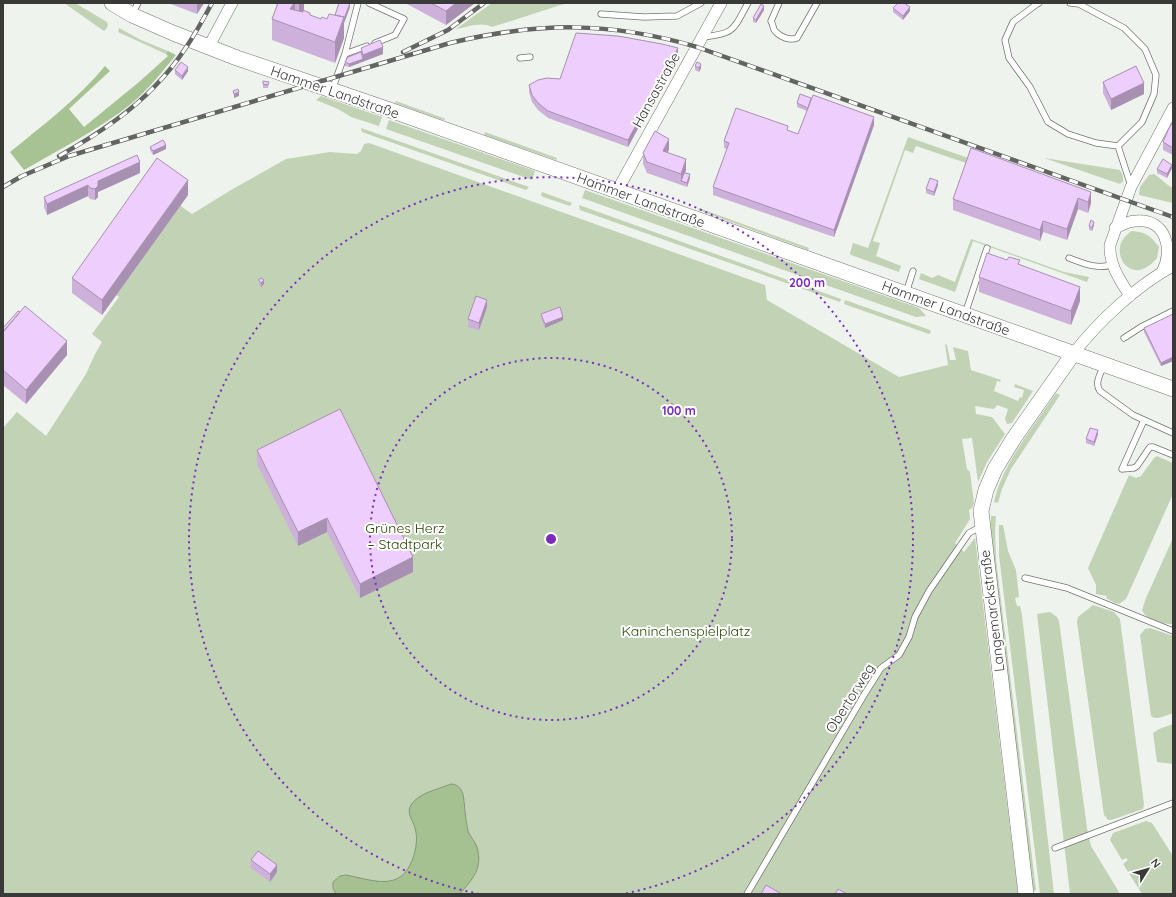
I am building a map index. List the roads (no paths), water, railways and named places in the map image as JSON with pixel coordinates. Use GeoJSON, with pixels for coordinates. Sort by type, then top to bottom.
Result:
{"type":"FeatureCollection","features":[{"type":"Feature","properties":{"kind":"main road","name":"Hammer Landstraße"},"geometry":{"type":"LineString","coordinates":[[112,3],[135,9],[208,48],[332,90],[1173,389]]}},
{"type":"Feature","properties":{"kind":"main road","name":"Langemarckstraße"},"geometry":{"type":"LineString","coordinates":[[1026,894],[981,511],[986,490],[995,469],[1014,438],[1072,354]]}},
{"type":"Feature","properties":{"kind":"street"},"geometry":{"type":"LineString","coordinates":[[208,48],[232,3]]}},
{"type":"Feature","properties":{"kind":"street","name":"Hansastraße"},"geometry":{"type":"LineString","coordinates":[[617,191],[719,4]]}},
{"type":"Feature","properties":{"kind":"street"},"geometry":{"type":"LineString","coordinates":[[1130,296],[1112,265],[1109,256],[1110,245],[1131,187],[1173,108]]}},
{"type":"Feature","properties":{"kind":"street"},"geometry":{"type":"LineString","coordinates":[[1115,228],[1125,223],[1144,221],[1152,224],[1160,230],[1166,237],[1168,246],[1166,265],[1162,272]]}},
{"type":"Feature","properties":{"kind":"street"},"geometry":{"type":"LineString","coordinates":[[1072,354],[1102,321],[1130,296],[1162,272],[1173,266]]}},
{"type":"Feature","properties":{"kind":"lane"},"geometry":{"type":"LineString","coordinates":[[332,90],[345,54],[358,3]]}},
{"type":"Feature","properties":{"kind":"lane"},"geometry":{"type":"LineString","coordinates":[[345,54],[395,34],[404,18],[369,3]]}},
{"type":"Feature","properties":{"kind":"lane"},"geometry":{"type":"LineString","coordinates":[[601,14],[644,17],[677,16],[701,3]]}},
{"type":"Feature","properties":{"kind":"lane"},"geometry":{"type":"LineString","coordinates":[[702,37],[722,35],[729,31],[735,26],[748,3]]}},
{"type":"Feature","properties":{"kind":"lane"},"geometry":{"type":"LineString","coordinates":[[779,3],[771,21],[775,31],[787,39],[793,40],[797,38],[817,3]]}},
{"type":"Feature","properties":{"kind":"lane"},"geometry":{"type":"LineString","coordinates":[[1040,3],[1013,22],[1004,40],[1009,58],[1030,87],[1048,122],[1068,134],[1096,143],[1118,146]]}},
{"type":"Feature","properties":{"kind":"lane"},"geometry":{"type":"LineString","coordinates":[[1070,3],[1079,4],[1124,28],[1145,49],[1156,75],[1154,94],[1142,122],[1118,146]]}},
{"type":"Feature","properties":{"kind":"lane"},"geometry":{"type":"LineString","coordinates":[[520,58],[530,57]]}},
{"type":"Feature","properties":{"kind":"lane"},"geometry":{"type":"LineString","coordinates":[[1118,146],[1131,187]]}},
{"type":"Feature","properties":{"kind":"lane"},"geometry":{"type":"LineString","coordinates":[[964,315],[987,248]]}},
{"type":"Feature","properties":{"kind":"lane"},"geometry":{"type":"LineString","coordinates":[[1069,258],[1090,266],[1101,268],[1112,265]]}},
{"type":"Feature","properties":{"kind":"lane"},"geometry":{"type":"LineString","coordinates":[[906,293],[913,271]]}},
{"type":"Feature","properties":{"kind":"lane"},"geometry":{"type":"LineString","coordinates":[[1124,338],[1141,327],[1173,311]]}},
{"type":"Feature","properties":{"kind":"lane"},"geometry":{"type":"LineString","coordinates":[[1104,365],[1097,384],[1098,389],[1134,415],[1173,433]]}},
{"type":"Feature","properties":{"kind":"lane"},"geometry":{"type":"LineString","coordinates":[[1144,420],[1122,469],[1134,468],[1137,466],[1150,447],[1173,456]]}},
{"type":"Feature","properties":{"kind":"lane","name":"Obertorweg"},"geometry":{"type":"LineString","coordinates":[[747,894],[881,668],[899,656],[910,636],[915,616],[929,591],[969,533],[982,526]]}},
{"type":"Feature","properties":{"kind":"lane"},"geometry":{"type":"LineString","coordinates":[[1025,578],[1067,588],[1173,631]]}},
{"type":"Feature","properties":{"kind":"lane"},"geometry":{"type":"LineString","coordinates":[[1055,848],[1173,803]]}},
{"type":"Feature","properties":{"kind":"railway"},"geometry":{"type":"LineString","coordinates":[[59,156],[110,125],[145,97],[172,67],[193,36],[212,3]]}},
{"type":"Feature","properties":{"kind":"railway"},"geometry":{"type":"LineString","coordinates":[[403,52],[448,30],[484,3]]}},
{"type":"Feature","properties":{"kind":"railway"},"geometry":{"type":"LineString","coordinates":[[3,187],[22,176],[69,156],[450,43],[513,31],[574,27],[634,32],[697,47],[1173,217]]}},
{"type":"Feature","properties":{"kind":"park label","name":"Grünes Herz – Stadtpark"},"geometry":{"type":"Point","coordinates":[405,536]}},
{"type":"Feature","properties":{"kind":"park label","name":"Kaninchenspielplatz"},"geometry":{"type":"Point","coordinates":[686,631]}}]}
